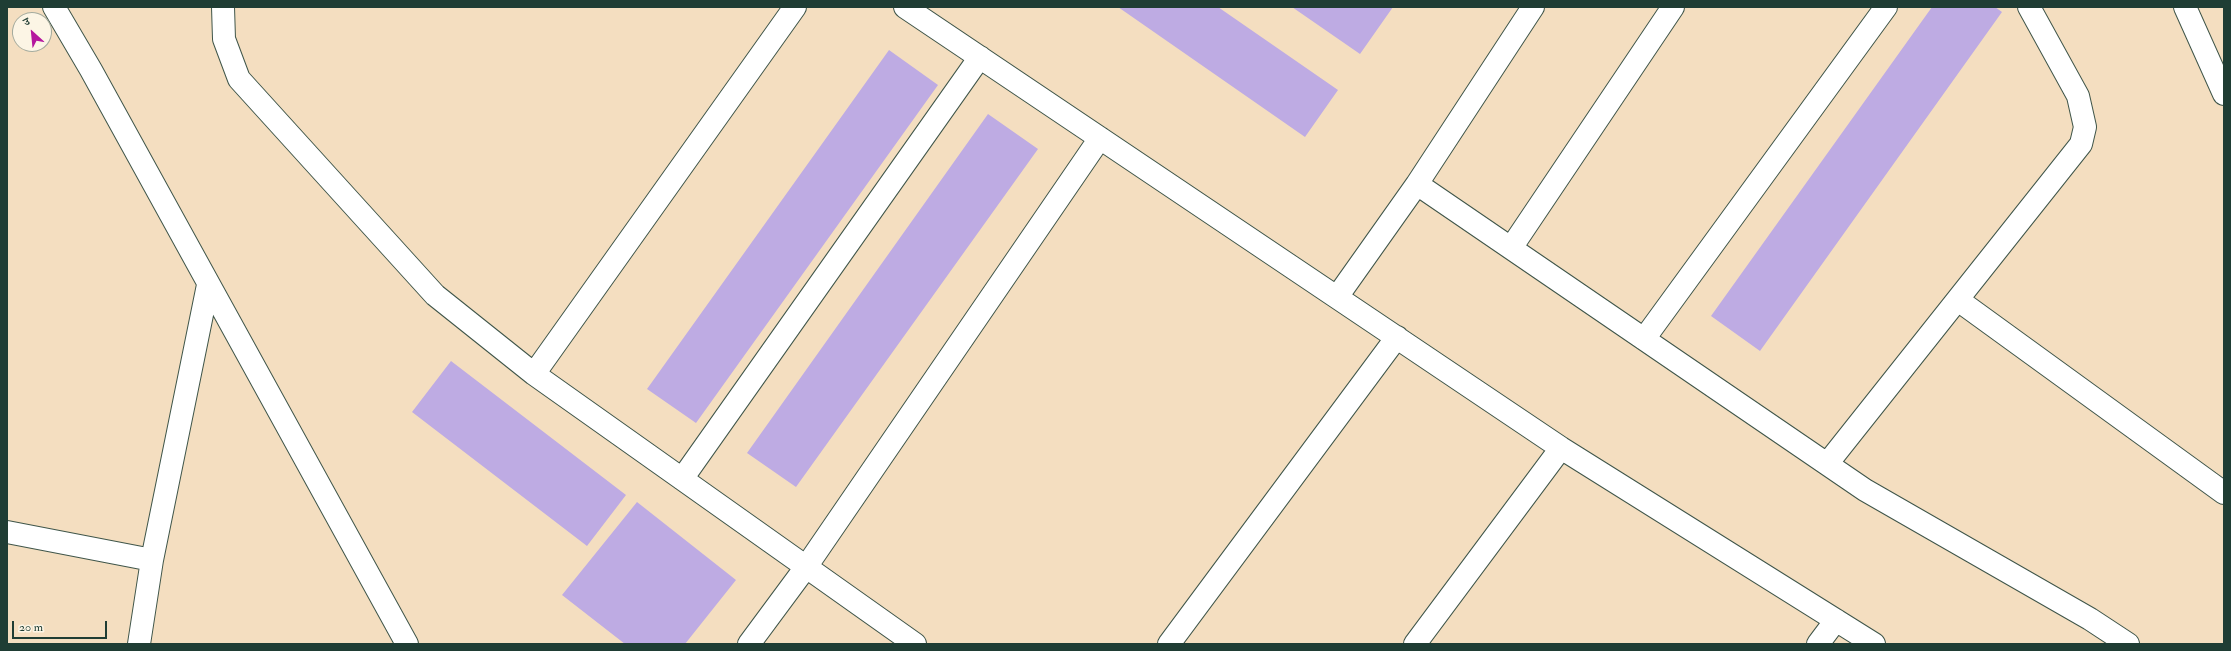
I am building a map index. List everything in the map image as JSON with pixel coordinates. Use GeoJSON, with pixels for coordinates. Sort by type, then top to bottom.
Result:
{"type":"FeatureCollection","features":[{"type":"Feature","properties":{"kind":"street"},"geometry":{"type":"LineString","coordinates":[[54,7],[91,70],[407,644]]}},
{"type":"Feature","properties":{"kind":"street"},"geometry":{"type":"LineString","coordinates":[[223,7],[224,39],[239,79],[436,295],[534,374],[915,644]]}},
{"type":"Feature","properties":{"kind":"street"},"geometry":{"type":"LineString","coordinates":[[534,374],[795,7]]}},
{"type":"Feature","properties":{"kind":"street"},"geometry":{"type":"LineString","coordinates":[[905,7],[1561,448],[1874,644]]}},
{"type":"Feature","properties":{"kind":"street"},"geometry":{"type":"LineString","coordinates":[[1337,297],[1417,184],[1533,7]]}},
{"type":"Feature","properties":{"kind":"street"},"geometry":{"type":"LineString","coordinates":[[1511,248],[1673,7]]}},
{"type":"Feature","properties":{"kind":"street"},"geometry":{"type":"LineString","coordinates":[[1644,338],[1886,7]]}},
{"type":"Feature","properties":{"kind":"street"},"geometry":{"type":"LineString","coordinates":[[1827,464],[2081,144],[2085,127],[2078,96],[2029,7]]}},
{"type":"Feature","properties":{"kind":"street"},"geometry":{"type":"LineString","coordinates":[[2185,7],[2224,94]]}},
{"type":"Feature","properties":{"kind":"street"},"geometry":{"type":"LineString","coordinates":[[682,479],[980,57]]}},
{"type":"Feature","properties":{"kind":"street"},"geometry":{"type":"LineString","coordinates":[[748,644],[806,567],[1100,138]]}},
{"type":"Feature","properties":{"kind":"street"},"geometry":{"type":"LineString","coordinates":[[1417,184],[1865,490],[2090,619],[2128,644]]}},
{"type":"Feature","properties":{"kind":"street"},"geometry":{"type":"LineString","coordinates":[[139,644],[152,560],[208,285]]}},
{"type":"Feature","properties":{"kind":"street"},"geometry":{"type":"LineString","coordinates":[[1958,300],[2224,493]]}},
{"type":"Feature","properties":{"kind":"street"},"geometry":{"type":"LineString","coordinates":[[1169,644],[1397,338]]}},
{"type":"Feature","properties":{"kind":"street"},"geometry":{"type":"LineString","coordinates":[[1415,644],[1561,448]]}},
{"type":"Feature","properties":{"kind":"street"},"geometry":{"type":"LineString","coordinates":[[7,532],[152,560]]}},
{"type":"Feature","properties":{"kind":"street"},"geometry":{"type":"LineString","coordinates":[[1818,644],[1836,620]]}},
{"type":"Feature","properties":{"kind":"building"},"geometry":{"type":"Polygon","coordinates":[[[1118,7],[1218,7],[1338,90],[1305,137],[1118,7]]]}},
{"type":"Feature","properties":{"kind":"building"},"geometry":{"type":"Polygon","coordinates":[[[1292,7],[1393,7],[1360,54],[1292,7]]]}},
{"type":"Feature","properties":{"kind":"building"},"geometry":{"type":"Polygon","coordinates":[[[1932,7],[1995,7],[2002,12],[1760,351],[1711,316],[1932,7]]]}},
{"type":"Feature","properties":{"kind":"building"},"geometry":{"type":"Polygon","coordinates":[[[889,50],[938,85],[696,423],[647,389],[889,50]]]}},
{"type":"Feature","properties":{"kind":"building"},"geometry":{"type":"Polygon","coordinates":[[[988,114],[1038,149],[796,487],[747,453],[988,114]]]}},
{"type":"Feature","properties":{"kind":"building"},"geometry":{"type":"Polygon","coordinates":[[[451,361],[626,495],[587,546],[412,412],[451,361]]]}},
{"type":"Feature","properties":{"kind":"building"},"geometry":{"type":"Polygon","coordinates":[[[637,502],[736,580],[685,644],[625,644],[562,595],[637,502]]]}}]}
